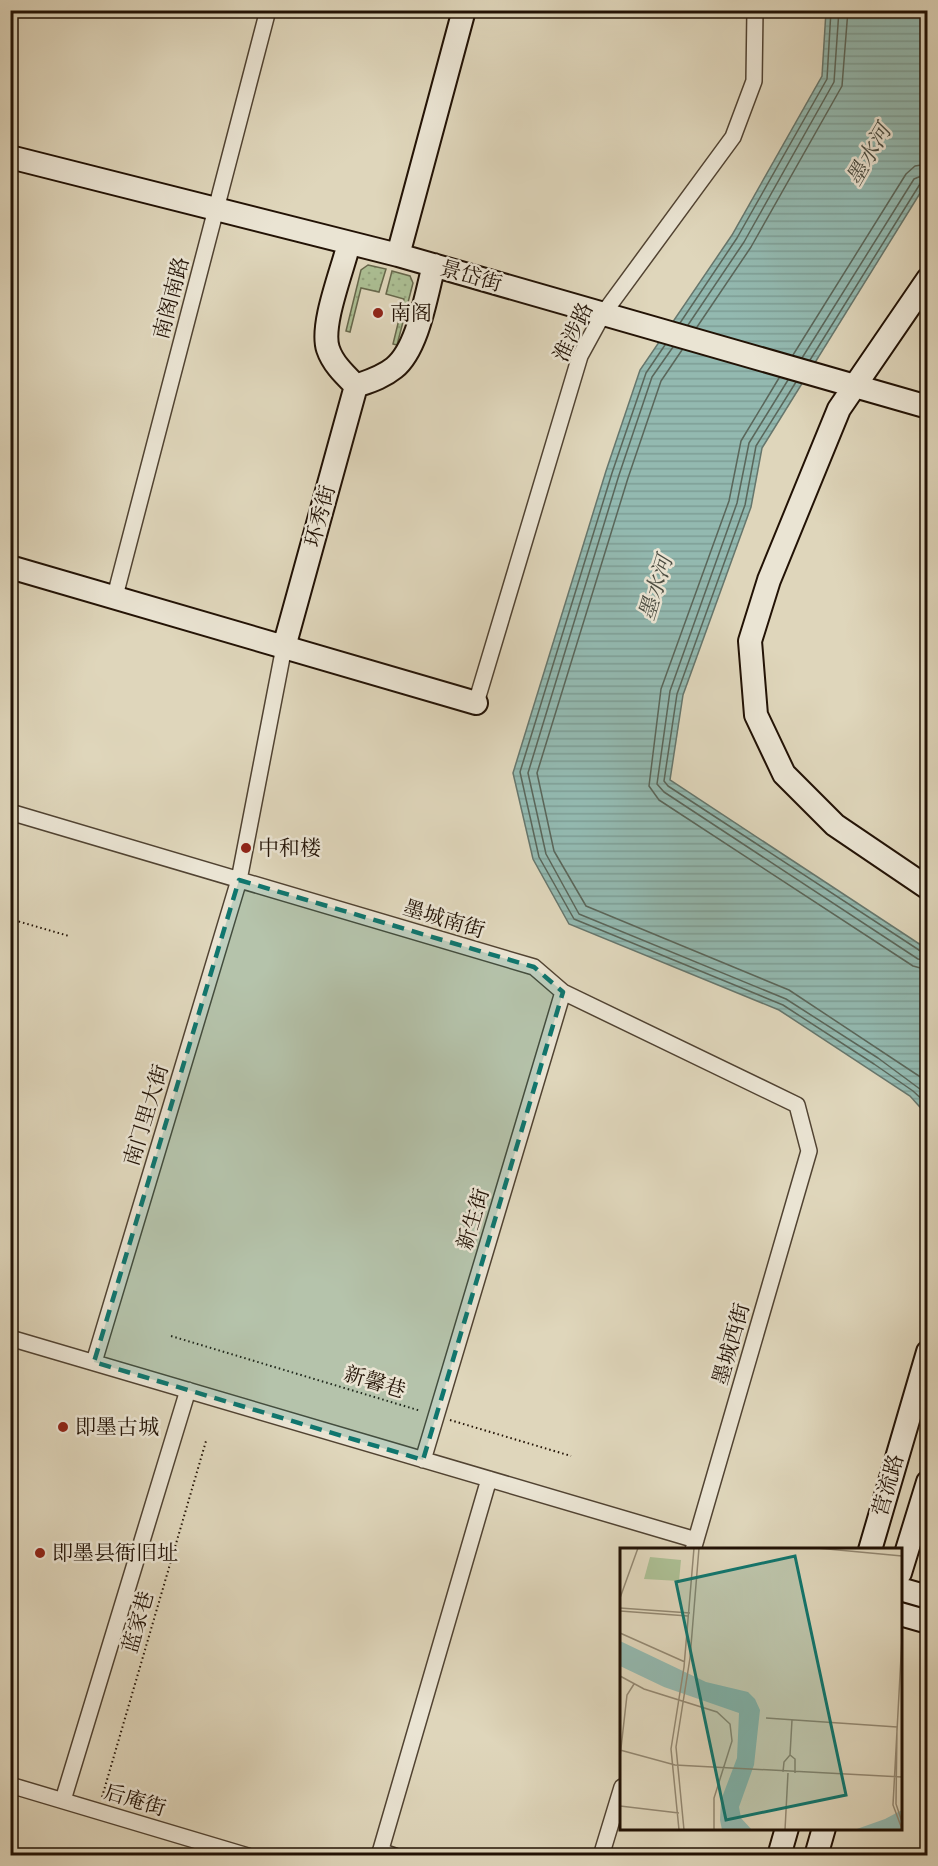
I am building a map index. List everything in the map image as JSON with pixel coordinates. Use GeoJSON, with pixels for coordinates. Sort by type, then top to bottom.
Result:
{"type":"FeatureCollection","features":[{"type":"Feature","properties":{"kind":"street","name":"南阁南路"},"geometry":{"type":"LineString","coordinates":[[115,597],[268,10]]}},
{"type":"Feature","properties":{"kind":"street"},"geometry":{"type":"LineString","coordinates":[[398,255],[464,10]]}},
{"type":"Feature","properties":{"kind":"street","name":"淮涉路"},"geometry":{"type":"LineString","coordinates":[[476,703],[580,356],[603,314],[733,137],[754,81],[755,10]]}},
{"type":"Feature","properties":{"kind":"street","name":"景岱街"},"geometry":{"type":"LineString","coordinates":[[10,157],[398,255],[927,407]]}},
{"type":"Feature","properties":{"kind":"street"},"geometry":{"type":"LineString","coordinates":[[349,243],[328,324],[327,348],[339,369],[356,386],[377,379],[395,367],[411,346],[434,265]]}},
{"type":"Feature","properties":{"kind":"street"},"geometry":{"type":"LineString","coordinates":[[927,279],[839,410],[768,580],[750,641],[756,715],[784,774],[835,825],[927,888]]}},
{"type":"Feature","properties":{"kind":"street","name":"环秀街"},"geometry":{"type":"LineString","coordinates":[[284,647],[356,386]]}},
{"type":"Feature","properties":{"kind":"street"},"geometry":{"type":"LineString","coordinates":[[10,567],[476,703]]}},
{"type":"Feature","properties":{"kind":"street","name":"南门里大街"},"geometry":{"type":"LineString","coordinates":[[94,1362],[239,880],[284,647]]}},
{"type":"Feature","properties":{"kind":"street","name":"墨城南街"},"geometry":{"type":"LineString","coordinates":[[10,812],[534,967],[563,992],[797,1105],[809,1151]]}},
{"type":"Feature","properties":{"kind":"street","name":"新生街"},"geometry":{"type":"LineString","coordinates":[[423,1460],[563,992]]}},
{"type":"Feature","properties":{"kind":"street","name":"墨城西街"},"geometry":{"type":"LineString","coordinates":[[694,1545],[809,1151]]}},
{"type":"Feature","properties":{"kind":"street"},"geometry":{"type":"LineString","coordinates":[[10,1338],[489,1479],[694,1545]]}},
{"type":"Feature","properties":{"kind":"street","name":"营流路"},"geometry":{"type":"LineString","coordinates":[[871,1548],[927,1352]]}},
{"type":"Feature","properties":{"kind":"street"},"geometry":{"type":"LineString","coordinates":[[63,1800],[188,1390]]}},
{"type":"Feature","properties":{"kind":"street"},"geometry":{"type":"LineString","coordinates":[[385,1854],[489,1479]]}},
{"type":"Feature","properties":{"kind":"street","name":"营流路"},"geometry":{"type":"LineString","coordinates":[[902,1566],[927,1482]]}},
{"type":"Feature","properties":{"kind":"street"},"geometry":{"type":"LineString","coordinates":[[902,1590],[927,1597]]}},
{"type":"Feature","properties":{"kind":"street"},"geometry":{"type":"LineString","coordinates":[[902,1615],[927,1622]]}},
{"type":"Feature","properties":{"kind":"street","name":"后庵街"},"geometry":{"type":"LineString","coordinates":[[10,1785],[248,1856]]}},
{"type":"Feature","properties":{"kind":"street"},"geometry":{"type":"LineString","coordinates":[[601,1856],[620,1790]]}},
{"type":"Feature","properties":{"kind":"street"},"geometry":{"type":"LineString","coordinates":[[779,1856],[786,1830]]}},
{"type":"Feature","properties":{"kind":"street"},"geometry":{"type":"LineString","coordinates":[[816,1856],[823,1830]]}},
{"type":"Feature","properties":{"kind":"path"},"geometry":{"type":"LineString","coordinates":[[10,920],[69,936]]}},
{"type":"Feature","properties":{"kind":"path","name":"新馨巷"},"geometry":{"type":"LineString","coordinates":[[171,1336],[571,1456]]}},
{"type":"Feature","properties":{"kind":"path","name":"蓝家巷"},"geometry":{"type":"LineString","coordinates":[[98,1811],[206,1441]]}},
{"type":"Feature","properties":{"kind":"highlighted area"},"geometry":{"type":"Polygon","coordinates":[[[239,880],[534,967],[563,992],[423,1460],[94,1362],[239,880]]]}},
{"type":"Feature","properties":{"kind":"green space"},"geometry":{"type":"Polygon","coordinates":[[[368,265],[386,269],[379,292],[361,288],[350,332],[346,331],[361,270],[368,265]]]}},
{"type":"Feature","properties":{"kind":"green space"},"geometry":{"type":"Polygon","coordinates":[[[392,271],[410,276],[413,283],[397,345],[393,344],[404,299],[386,294],[392,271]]]}},
{"type":"Feature","properties":{"kind":"water","name":"墨水河"},"geometry":{"type":"Polygon","coordinates":[[[826,11],[927,11],[927,182],[762,448],[751,507],[683,695],[670,780],[927,949],[927,1115],[910,1096],[779,1010],[569,924],[533,859],[513,773],[606,471],[640,370],[732,235],[822,76],[826,11]]]}},
{"type":"Feature","properties":{"kind":"place","name":"南阁"},"geometry":{"type":"Point","coordinates":[378,313]}},
{"type":"Feature","properties":{"kind":"place","name":"中和楼"},"geometry":{"type":"Point","coordinates":[246,848]}},
{"type":"Feature","properties":{"kind":"place","name":"即墨古城"},"geometry":{"type":"Point","coordinates":[63,1427]}},
{"type":"Feature","properties":{"kind":"place","name":"即墨县衙旧址"},"geometry":{"type":"Point","coordinates":[40,1553]}}]}
